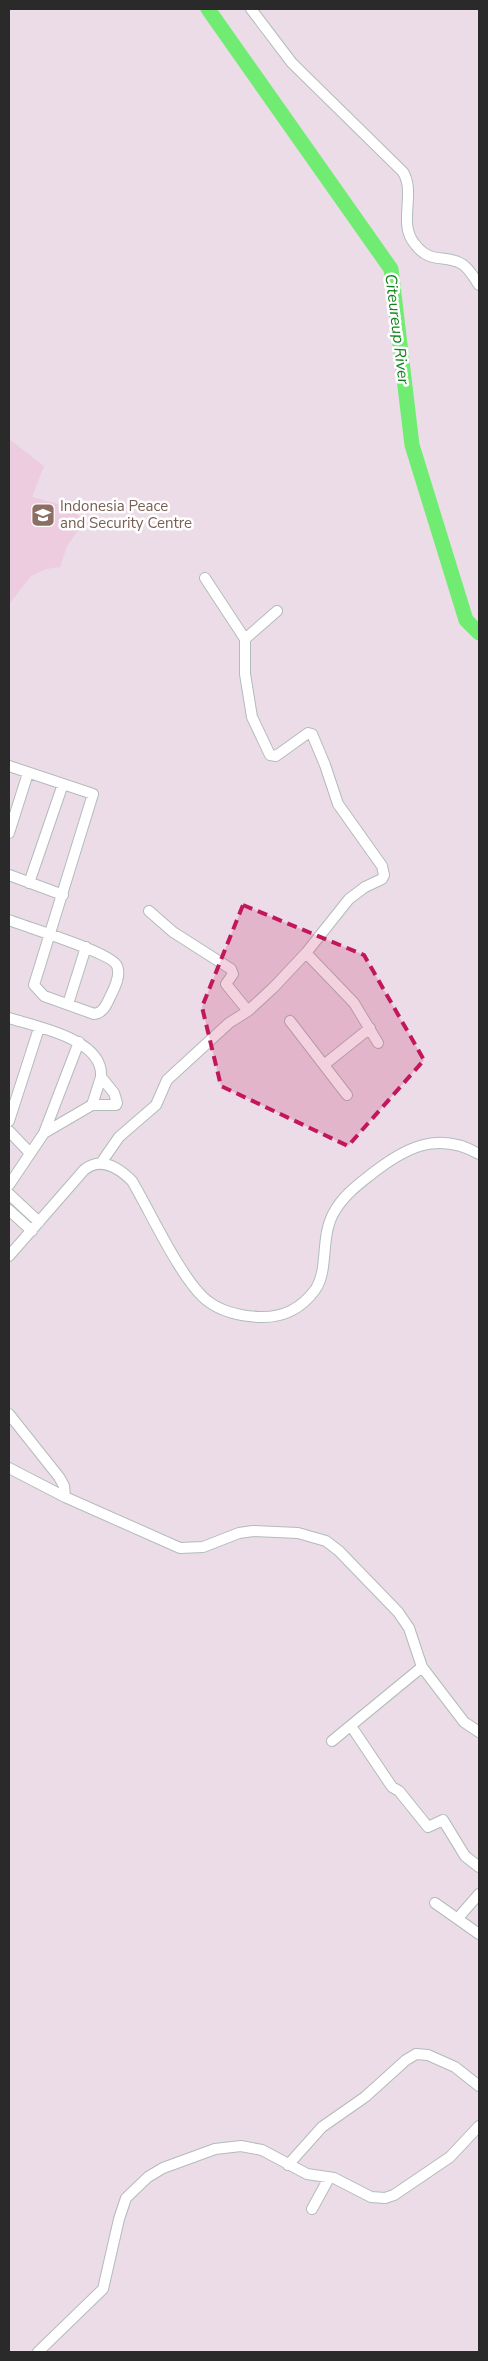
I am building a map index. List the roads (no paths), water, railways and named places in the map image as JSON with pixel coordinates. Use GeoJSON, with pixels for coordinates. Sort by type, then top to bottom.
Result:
{"type":"FeatureCollection","features":[{"type":"Feature","properties":{"kind":"street"},"geometry":{"type":"LineString","coordinates":[[251,9],[292,63],[403,172],[408,184],[406,220],[412,242],[427,256],[462,264],[469,270],[479,285]]}},
{"type":"Feature","properties":{"kind":"street"},"geometry":{"type":"LineString","coordinates":[[101,1163],[119,1137],[156,1106],[167,1080],[229,1023],[248,1011],[306,953],[349,899],[365,887],[382,879],[384,872],[338,804],[312,734],[308,733],[276,756],[270,755],[252,717],[245,674],[245,639],[205,578]]}},
{"type":"Feature","properties":{"kind":"street"},"geometry":{"type":"LineString","coordinates":[[245,639],[277,611]]}},
{"type":"Feature","properties":{"kind":"street"},"geometry":{"type":"LineString","coordinates":[[9,766],[91,792],[94,797],[63,895],[48,935],[34,985],[39,993],[44,996],[98,1014],[104,1008],[116,984],[118,967],[115,962],[86,947],[48,935],[9,920]]}},
{"type":"Feature","properties":{"kind":"street"},"geometry":{"type":"LineString","coordinates":[[9,834],[28,773]]}},
{"type":"Feature","properties":{"kind":"street"},"geometry":{"type":"LineString","coordinates":[[29,883],[63,784]]}},
{"type":"Feature","properties":{"kind":"street"},"geometry":{"type":"LineString","coordinates":[[9,876],[63,895]]}},
{"type":"Feature","properties":{"kind":"street"},"geometry":{"type":"LineString","coordinates":[[149,911],[173,932],[231,969],[233,974],[226,984],[248,1011]]}},
{"type":"Feature","properties":{"kind":"street"},"geometry":{"type":"LineString","coordinates":[[68,1004],[86,947]]}},
{"type":"Feature","properties":{"kind":"street"},"geometry":{"type":"LineString","coordinates":[[306,953],[350,998],[378,1043]]}},
{"type":"Feature","properties":{"kind":"street"},"geometry":{"type":"LineString","coordinates":[[9,1018],[79,1042],[95,1056],[102,1071],[92,1105]]}},
{"type":"Feature","properties":{"kind":"street"},"geometry":{"type":"LineString","coordinates":[[290,1021],[325,1064],[346,1095]]}},
{"type":"Feature","properties":{"kind":"street"},"geometry":{"type":"LineString","coordinates":[[9,1121],[39,1028]]}},
{"type":"Feature","properties":{"kind":"street"},"geometry":{"type":"LineString","coordinates":[[325,1064],[370,1028]]}},
{"type":"Feature","properties":{"kind":"street"},"geometry":{"type":"LineString","coordinates":[[9,1185],[44,1133],[79,1042]]}},
{"type":"Feature","properties":{"kind":"street"},"geometry":{"type":"LineString","coordinates":[[44,1133],[92,1105],[116,1105],[114,1093],[101,1077]]}},
{"type":"Feature","properties":{"kind":"street"},"geometry":{"type":"LineString","coordinates":[[9,1131],[30,1153]]}},
{"type":"Feature","properties":{"kind":"street"},"geometry":{"type":"LineString","coordinates":[[9,1256],[84,1170],[93,1164],[101,1163],[123,1172],[132,1181],[186,1275],[204,1298],[231,1313],[263,1317],[283,1315],[294,1310],[315,1290],[322,1275],[324,1241],[333,1215],[344,1197],[384,1164],[409,1150],[440,1142],[460,1145],[479,1154]]}},
{"type":"Feature","properties":{"kind":"street"},"geometry":{"type":"LineString","coordinates":[[9,1194],[39,1222]]}},
{"type":"Feature","properties":{"kind":"street"},"geometry":{"type":"LineString","coordinates":[[9,1210],[32,1231]]}},
{"type":"Feature","properties":{"kind":"street"},"geometry":{"type":"LineString","coordinates":[[9,1414],[59,1477],[64,1486],[65,1497]]}},
{"type":"Feature","properties":{"kind":"street"},"geometry":{"type":"LineString","coordinates":[[9,1468],[65,1497],[180,1548],[209,1546],[245,1531],[298,1533],[321,1539],[339,1550],[398,1612],[409,1628],[422,1667],[464,1722],[479,1732]]}},
{"type":"Feature","properties":{"kind":"street"},"geometry":{"type":"LineString","coordinates":[[332,1741],[422,1667]]}},
{"type":"Feature","properties":{"kind":"street"},"geometry":{"type":"LineString","coordinates":[[351,1726],[392,1787],[399,1791],[428,1827],[442,1820],[466,1856],[479,1867]]}},
{"type":"Feature","properties":{"kind":"street"},"geometry":{"type":"LineString","coordinates":[[458,1918],[479,1894]]}},
{"type":"Feature","properties":{"kind":"street"},"geometry":{"type":"LineString","coordinates":[[435,1903],[479,1934]]}},
{"type":"Feature","properties":{"kind":"street"},"geometry":{"type":"LineString","coordinates":[[288,2165],[322,2126],[365,2097],[406,2060],[416,2054],[428,2055],[455,2067],[479,2086]]}},
{"type":"Feature","properties":{"kind":"street"},"geometry":{"type":"LineString","coordinates":[[38,2352],[103,2288],[126,2198],[148,2177],[163,2168],[215,2149],[233,2145],[262,2150],[288,2165],[314,2176],[334,2178],[371,2197],[385,2198],[450,2157],[479,2126]]}},
{"type":"Feature","properties":{"kind":"street"},"geometry":{"type":"LineString","coordinates":[[312,2209],[329,2178]]}},
{"type":"Feature","properties":{"kind":"waterway","name":"Citeureup River"},"geometry":{"type":"LineString","coordinates":[[208,9],[391,269],[412,445],[466,620],[479,633]]}},
{"type":"Feature","properties":{"kind":"place","name":"Indonesia Peace and Security Centre"},"geometry":{"type":"Point","coordinates":[43,515]}}]}
